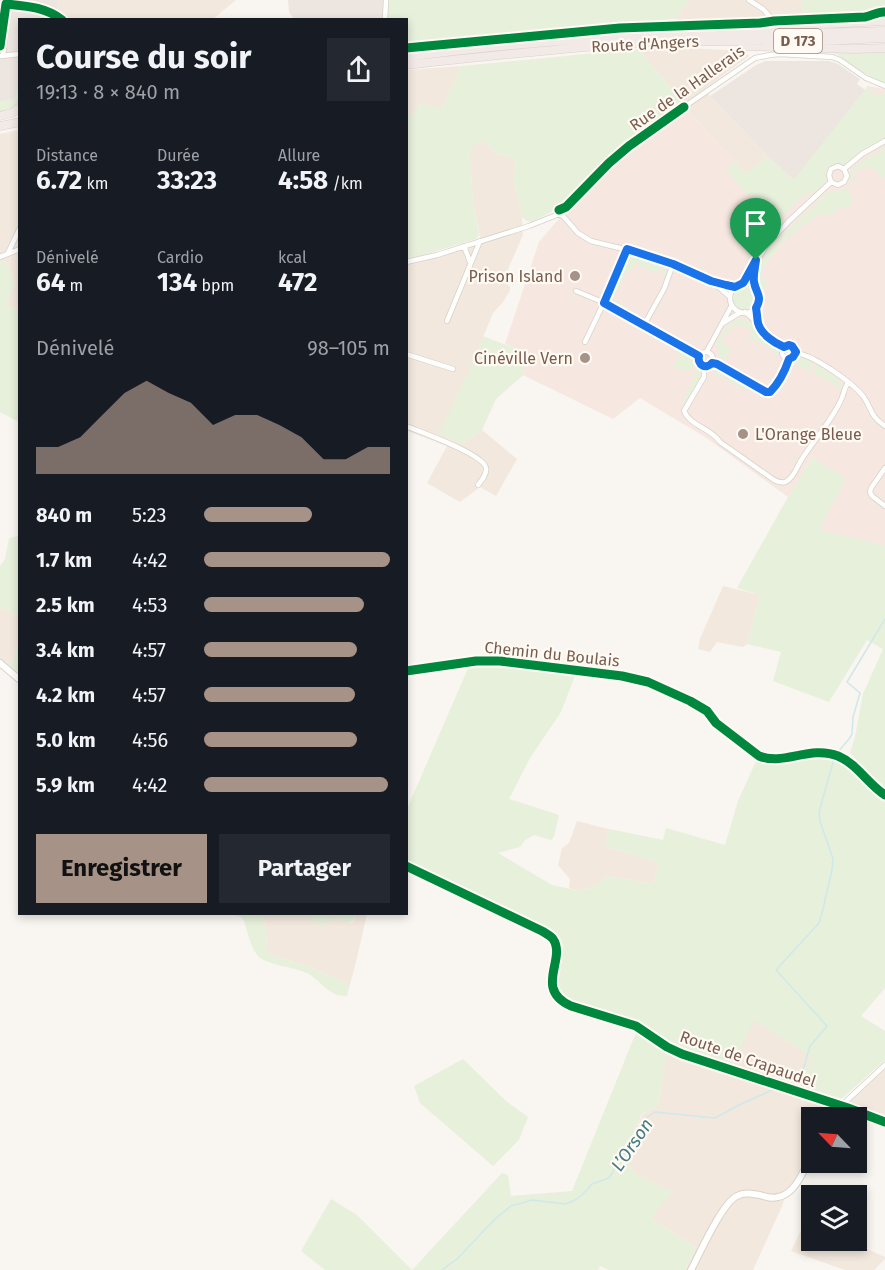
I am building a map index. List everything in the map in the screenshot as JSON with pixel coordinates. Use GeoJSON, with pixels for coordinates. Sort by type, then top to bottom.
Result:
{"type":"FeatureCollection","features":[{"type":"Feature","properties":{"kind":"highway"},"geometry":{"type":"LineString","coordinates":[[668,35],[675,31],[885,21]]}},
{"type":"Feature","properties":{"kind":"highway","name":"Route d'Angers"},"geometry":{"type":"LineString","coordinates":[[408,55],[668,35],[885,31]]}},
{"type":"Feature","properties":{"kind":"highway","name":"Route d'Angers"},"geometry":{"type":"LineString","coordinates":[[408,65],[501,54],[624,44],[885,38]]}},
{"type":"Feature","properties":{"kind":"highway"},"geometry":{"type":"LineString","coordinates":[[711,42],[740,46],[885,48]]}},
{"type":"Feature","properties":{"kind":"highway"},"geometry":{"type":"LineString","coordinates":[[0,118],[18,108]]}},
{"type":"Feature","properties":{"kind":"highway"},"geometry":{"type":"LineString","coordinates":[[0,118],[18,116]]}},
{"type":"Feature","properties":{"kind":"highway"},"geometry":{"type":"LineString","coordinates":[[0,126],[18,123]]}},
{"type":"Feature","properties":{"kind":"street"},"geometry":{"type":"LineString","coordinates":[[385,18],[386,0]]}},
{"type":"Feature","properties":{"kind":"street"},"geometry":{"type":"LineString","coordinates":[[749,0],[763,9],[774,21]]}},
{"type":"Feature","properties":{"kind":"street"},"geometry":{"type":"LineString","coordinates":[[18,54],[1,56],[9,2],[44,10],[59,18]]}},
{"type":"Feature","properties":{"kind":"street"},"geometry":{"type":"LineString","coordinates":[[765,22],[865,17],[885,10]]}},
{"type":"Feature","properties":{"kind":"street","name":"Rue de la Hallerais"},"geometry":{"type":"LineString","coordinates":[[684,107],[755,58],[770,55],[832,57],[866,78],[885,86]]}},
{"type":"Feature","properties":{"kind":"street"},"geometry":{"type":"LineString","coordinates":[[844,169],[862,154],[885,141]]}},
{"type":"Feature","properties":{"kind":"street"},"geometry":{"type":"LineString","coordinates":[[838,166],[844,169],[847,176],[844,182],[838,185],[831,182],[829,175],[831,169],[838,166]]}},
{"type":"Feature","properties":{"kind":"street"},"geometry":{"type":"LineString","coordinates":[[796,353],[789,359],[776,386],[770,392],[766,392],[719,365],[712,363],[704,366],[698,361],[732,305],[730,297],[732,290],[743,283],[773,237],[831,182]]}},
{"type":"Feature","properties":{"kind":"street"},"geometry":{"type":"LineString","coordinates":[[408,261],[529,226],[556,214],[563,216],[586,239],[627,249],[673,264],[711,281],[735,287]]}},
{"type":"Feature","properties":{"kind":"street"},"geometry":{"type":"LineString","coordinates":[[8,253],[18,232]]}},
{"type":"Feature","properties":{"kind":"street"},"geometry":{"type":"LineString","coordinates":[[447,321],[480,241]]}},
{"type":"Feature","properties":{"kind":"street"},"geometry":{"type":"LineString","coordinates":[[464,246],[470,262]]}},
{"type":"Feature","properties":{"kind":"street"},"geometry":{"type":"LineString","coordinates":[[585,342],[627,249]]}},
{"type":"Feature","properties":{"kind":"street"},"geometry":{"type":"LineString","coordinates":[[0,257],[18,250]]}},
{"type":"Feature","properties":{"kind":"street"},"geometry":{"type":"LineString","coordinates":[[755,287],[756,260]]}},
{"type":"Feature","properties":{"kind":"street"},"geometry":{"type":"LineString","coordinates":[[644,325],[664,289],[673,264]]}},
{"type":"Feature","properties":{"kind":"street"},"geometry":{"type":"LineString","coordinates":[[711,281],[730,297]]}},
{"type":"Feature","properties":{"kind":"street"},"geometry":{"type":"LineString","coordinates":[[743,283],[758,290],[760,299],[756,308],[758,326]]}},
{"type":"Feature","properties":{"kind":"street"},"geometry":{"type":"LineString","coordinates":[[576,291],[604,303],[699,356]]}},
{"type":"Feature","properties":{"kind":"street"},"geometry":{"type":"LineString","coordinates":[[732,305],[743,312],[766,335],[784,347],[792,346],[796,353]]}},
{"type":"Feature","properties":{"kind":"street"},"geometry":{"type":"LineString","coordinates":[[721,325],[743,312],[756,308]]}},
{"type":"Feature","properties":{"kind":"street"},"geometry":{"type":"LineString","coordinates":[[784,347],[782,354],[789,359]]}},
{"type":"Feature","properties":{"kind":"street"},"geometry":{"type":"LineString","coordinates":[[706,351],[713,356],[712,363]]}},
{"type":"Feature","properties":{"kind":"street"},"geometry":{"type":"LineString","coordinates":[[796,353],[811,358],[848,383],[862,396],[872,415],[885,426]]}},
{"type":"Feature","properties":{"kind":"street"},"geometry":{"type":"LineString","coordinates":[[408,355],[453,369]]}},
{"type":"Feature","properties":{"kind":"street"},"geometry":{"type":"LineString","coordinates":[[704,366],[704,377],[684,411],[686,417],[717,436],[720,442],[781,483],[787,482],[792,477],[842,399],[848,383]]}},
{"type":"Feature","properties":{"kind":"street"},"geometry":{"type":"LineString","coordinates":[[408,427],[461,449],[482,461],[486,473],[478,485]]}},
{"type":"Feature","properties":{"kind":"street"},"geometry":{"type":"LineString","coordinates":[[885,468],[870,492],[885,506]]}},
{"type":"Feature","properties":{"kind":"street","name":"Chemin du Boulais"},"geometry":{"type":"LineString","coordinates":[[408,671],[477,661],[500,661],[622,676],[648,682],[690,700],[707,711],[716,723],[759,756],[775,759],[814,752],[830,754],[848,762],[885,795]]}},
{"type":"Feature","properties":{"kind":"street"},"geometry":{"type":"LineString","coordinates":[[0,663],[18,678]]}},
{"type":"Feature","properties":{"kind":"street","name":"Route de Crapaudel"},"geometry":{"type":"LineString","coordinates":[[408,867],[542,931],[553,940],[557,950],[552,981],[554,990],[563,1003],[636,1026],[667,1047],[682,1054],[840,1106]]}},
{"type":"Feature","properties":{"kind":"street"},"geometry":{"type":"LineString","coordinates":[[837,1107],[843,1105],[885,1065]]}},
{"type":"Feature","properties":{"kind":"street"},"geometry":{"type":"LineString","coordinates":[[840,1106],[885,1122]]}},
{"type":"Feature","properties":{"kind":"street"},"geometry":{"type":"LineString","coordinates":[[691,1270],[723,1211],[733,1199],[748,1193],[780,1197],[795,1185],[802,1173]]}},
{"type":"Feature","properties":{"kind":"shaded area"},"geometry":{"type":"Polygon","coordinates":[[[0,0],[57,0],[57,18],[18,18],[18,108],[0,112],[0,0]]]}},
{"type":"Feature","properties":{"kind":"shaded area"},"geometry":{"type":"Polygon","coordinates":[[[57,0],[236,0],[214,18],[57,18],[57,0]]]}},
{"type":"Feature","properties":{"kind":"shaded area"},"geometry":{"type":"Polygon","coordinates":[[[288,0],[384,0],[382,18],[293,18],[289,12],[288,0]]]}},
{"type":"Feature","properties":{"kind":"shaded area"},"geometry":{"type":"Polygon","coordinates":[[[690,0],[801,0],[804,14],[807,17],[766,20],[678,21],[674,19],[690,0]]]}},
{"type":"Feature","properties":{"kind":"shaded area"},"geometry":{"type":"Polygon","coordinates":[[[687,48],[745,51],[749,56],[705,89],[768,156],[746,174],[687,110],[638,49],[687,48]]]}},
{"type":"Feature","properties":{"kind":"shaded area"},"geometry":{"type":"Polygon","coordinates":[[[766,61],[829,61],[838,64],[860,79],[857,84],[865,90],[794,180],[710,96],[756,65],[766,61]]]}},
{"type":"Feature","properties":{"kind":"shaded area"},"geometry":{"type":"Polygon","coordinates":[[[461,66],[442,109],[410,117],[408,115],[408,70],[461,66]]]}},
{"type":"Feature","properties":{"kind":"shaded area"},"geometry":{"type":"Polygon","coordinates":[[[868,86],[885,89],[885,545],[818,530],[845,478],[812,458],[788,497],[705,437],[640,398],[613,419],[523,375],[527,353],[505,344],[539,242],[567,209],[619,159],[687,110],[745,173],[768,156],[794,180],[868,86]]]}},
{"type":"Feature","properties":{"kind":"shaded area"},"geometry":{"type":"Polygon","coordinates":[[[18,130],[18,310],[5,305],[14,280],[5,261],[0,263],[0,134],[18,130]]]}},
{"type":"Feature","properties":{"kind":"shaded area"},"geometry":{"type":"Polygon","coordinates":[[[479,141],[486,143],[497,154],[511,157],[515,161],[513,174],[522,217],[523,235],[504,278],[510,290],[493,313],[472,363],[462,444],[482,430],[517,459],[496,496],[480,487],[460,502],[427,483],[447,446],[408,431],[408,264],[481,242],[473,201],[470,160],[475,143],[479,141]]]}},
{"type":"Feature","properties":{"kind":"shaded area"},"geometry":{"type":"Polygon","coordinates":[[[723,586],[760,595],[747,644],[743,647],[717,642],[710,652],[698,649],[700,639],[723,586]]]}},
{"type":"Feature","properties":{"kind":"shaded area"},"geometry":{"type":"Polygon","coordinates":[[[0,607],[18,616],[18,644],[9,669],[0,660],[0,607]]]}},
{"type":"Feature","properties":{"kind":"shaded area"},"geometry":{"type":"Polygon","coordinates":[[[577,821],[609,829],[606,847],[658,862],[654,884],[608,876],[591,888],[576,890],[569,888],[570,879],[558,865],[562,848],[569,843],[577,821]]]}},
{"type":"Feature","properties":{"kind":"shaded area"},"geometry":{"type":"Polygon","coordinates":[[[262,915],[310,915],[352,923],[356,915],[367,915],[349,988],[345,982],[307,966],[272,955],[266,949],[267,936],[262,915]]]}},
{"type":"Feature","properties":{"kind":"shaded area"},"geometry":{"type":"Polygon","coordinates":[[[753,1019],[812,1057],[805,1072],[790,1083],[786,1089],[830,1107],[801,1107],[801,1169],[787,1191],[753,1270],[685,1270],[696,1247],[650,1218],[672,1192],[635,1174],[626,1160],[631,1138],[643,1114],[658,1105],[667,1050],[730,1071],[753,1019]]]}},
{"type":"Feature","properties":{"kind":"shaded area"},"geometry":{"type":"Polygon","coordinates":[[[885,1068],[885,1120],[867,1114],[867,1107],[850,1107],[848,1104],[885,1068]]]}},
{"type":"Feature","properties":{"kind":"shaded area"},"geometry":{"type":"Polygon","coordinates":[[[801,1230],[801,1251],[867,1251],[867,1249],[885,1259],[874,1270],[845,1270],[791,1251],[801,1230]]]}},
{"type":"Feature","properties":{"kind":"green space"},"geometry":{"type":"Polygon","coordinates":[[[690,0],[674,19],[408,44],[408,18],[388,18],[388,1],[690,0]]]}},
{"type":"Feature","properties":{"kind":"green space"},"geometry":{"type":"Polygon","coordinates":[[[801,0],[885,0],[885,6],[868,14],[807,17],[804,14],[801,0]]]}},
{"type":"Feature","properties":{"kind":"green space"},"geometry":{"type":"Polygon","coordinates":[[[638,49],[682,102],[607,158],[558,208],[532,222],[522,217],[513,174],[515,161],[511,157],[497,154],[486,143],[479,141],[472,149],[470,160],[479,235],[476,239],[408,258],[408,114],[411,116],[421,103],[442,109],[461,66],[638,49]]]}},
{"type":"Feature","properties":{"kind":"green space"},"geometry":{"type":"Polygon","coordinates":[[[885,50],[885,84],[838,55],[829,52],[885,50]]]}},
{"type":"Feature","properties":{"kind":"green space"},"geometry":{"type":"Polygon","coordinates":[[[868,86],[873,93],[881,96],[885,91],[885,138],[843,165],[834,164],[828,167],[825,173],[826,182],[821,187],[814,192],[804,194],[761,239],[757,237],[761,233],[748,217],[751,214],[760,224],[767,214],[751,194],[748,196],[726,170],[734,161],[746,173],[768,156],[794,180],[868,86]]]}},
{"type":"Feature","properties":{"kind":"green space"},"geometry":{"type":"Polygon","coordinates":[[[16,90],[18,90],[13,110],[0,113],[0,101],[13,99],[16,96],[16,90]]]}},
{"type":"Feature","properties":{"kind":"green space"},"geometry":{"type":"Polygon","coordinates":[[[885,148],[885,177],[871,167],[859,168],[854,174],[853,185],[850,180],[851,171],[858,164],[885,148]]]}},
{"type":"Feature","properties":{"kind":"green space"},"geometry":{"type":"Polygon","coordinates":[[[846,188],[852,199],[848,207],[835,209],[836,212],[824,216],[822,213],[797,230],[782,244],[777,240],[830,191],[846,188]]]}},
{"type":"Feature","properties":{"kind":"green space"},"geometry":{"type":"Polygon","coordinates":[[[775,242],[780,246],[761,273],[766,280],[764,284],[770,287],[769,289],[759,284],[758,278],[760,267],[775,242]]]}},
{"type":"Feature","properties":{"kind":"green space"},"geometry":{"type":"Polygon","coordinates":[[[635,257],[662,265],[667,276],[661,274],[662,271],[658,270],[656,274],[636,263],[633,269],[630,268],[612,299],[634,312],[633,317],[609,303],[608,300],[625,262],[635,257]]]}},
{"type":"Feature","properties":{"kind":"green space"},"geometry":{"type":"Polygon","coordinates":[[[5,261],[14,280],[6,305],[18,310],[17,421],[0,412],[0,263],[5,261]]]}},
{"type":"Feature","properties":{"kind":"green space"},"geometry":{"type":"Polygon","coordinates":[[[744,287],[752,290],[755,298],[752,306],[744,309],[736,306],[733,298],[736,290],[744,287]]]}},
{"type":"Feature","properties":{"kind":"green space"},"geometry":{"type":"Polygon","coordinates":[[[740,318],[751,321],[778,347],[779,354],[775,355],[774,351],[754,340],[752,342],[748,340],[751,338],[751,333],[747,327],[738,325],[730,328],[731,331],[726,332],[721,341],[731,348],[725,360],[721,360],[719,353],[721,351],[716,348],[718,339],[727,326],[740,318]]]}},
{"type":"Feature","properties":{"kind":"green space"},"geometry":{"type":"Polygon","coordinates":[[[483,336],[527,353],[523,375],[496,399],[482,430],[462,444],[439,434],[483,336]]]}},
{"type":"Feature","properties":{"kind":"green space"},"geometry":{"type":"Polygon","coordinates":[[[679,352],[690,357],[696,365],[695,368],[686,371],[685,369],[683,372],[672,366],[679,352]]]}},
{"type":"Feature","properties":{"kind":"green space"},"geometry":{"type":"Polygon","coordinates":[[[799,357],[810,360],[812,376],[811,372],[797,364],[795,366],[791,364],[799,357]]]}},
{"type":"Feature","properties":{"kind":"green space"},"geometry":{"type":"Polygon","coordinates":[[[814,362],[838,379],[842,387],[836,390],[837,386],[817,375],[815,378],[814,362]]]}},
{"type":"Feature","properties":{"kind":"green space"},"geometry":{"type":"Polygon","coordinates":[[[698,369],[700,370],[698,383],[684,406],[682,401],[694,375],[698,369]]]}},
{"type":"Feature","properties":{"kind":"green space"},"geometry":{"type":"Polygon","coordinates":[[[717,370],[749,388],[746,391],[723,376],[717,378],[714,371],[717,370]]]}},
{"type":"Feature","properties":{"kind":"green space"},"geometry":{"type":"Polygon","coordinates":[[[812,458],[846,478],[819,530],[885,545],[885,789],[850,753],[863,694],[883,649],[867,640],[829,702],[773,681],[781,652],[747,644],[760,595],[737,588],[812,458]]]}},
{"type":"Feature","properties":{"kind":"green space"},"geometry":{"type":"Polygon","coordinates":[[[18,536],[18,616],[0,607],[0,566],[5,559],[9,538],[18,536]]]}},
{"type":"Feature","properties":{"kind":"green space"},"geometry":{"type":"Polygon","coordinates":[[[18,644],[18,676],[9,669],[18,644]]]}},
{"type":"Feature","properties":{"kind":"green space"},"geometry":{"type":"Polygon","coordinates":[[[497,664],[576,673],[561,712],[530,758],[509,799],[559,815],[554,837],[551,840],[534,835],[525,840],[520,847],[498,853],[552,885],[576,890],[591,888],[608,876],[654,884],[658,862],[606,847],[609,829],[663,840],[666,828],[725,845],[738,801],[757,759],[825,756],[845,764],[874,791],[885,797],[885,988],[861,1016],[885,1031],[885,1060],[839,1101],[790,1083],[805,1072],[812,1057],[754,1020],[732,1067],[667,1043],[635,1023],[565,999],[557,988],[561,949],[554,937],[408,863],[408,807],[469,666],[497,664]]]}},
{"type":"Feature","properties":{"kind":"green space"},"geometry":{"type":"Polygon","coordinates":[[[235,915],[262,915],[267,936],[266,949],[272,955],[307,966],[345,982],[349,988],[347,996],[335,994],[307,973],[262,959],[253,948],[241,917],[235,915]]]}},
{"type":"Feature","properties":{"kind":"green space"},"geometry":{"type":"Polygon","coordinates":[[[356,915],[350,924],[334,919],[323,925],[311,920],[309,916],[356,915]]]}},
{"type":"Feature","properties":{"kind":"green space"},"geometry":{"type":"Polygon","coordinates":[[[637,1030],[667,1050],[658,1105],[642,1114],[631,1138],[626,1160],[635,1174],[673,1192],[650,1218],[696,1247],[685,1270],[609,1270],[600,1266],[598,1270],[412,1270],[502,1173],[508,1175],[511,1196],[572,1191],[637,1030]]]}},
{"type":"Feature","properties":{"kind":"green space"},"geometry":{"type":"Polygon","coordinates":[[[463,1059],[506,1101],[528,1117],[519,1140],[493,1166],[420,1103],[414,1086],[463,1059]]]}},
{"type":"Feature","properties":{"kind":"green space"},"geometry":{"type":"Polygon","coordinates":[[[331,1199],[357,1215],[412,1270],[325,1270],[301,1251],[331,1199]]]}},
{"type":"Feature","properties":{"kind":"waterway","name":"L’Orson"},"geometry":{"type":"LineString","coordinates":[[837,753],[852,734],[853,717],[860,693],[847,682],[885,619]]}},
{"type":"Feature","properties":{"kind":"waterway","name":"L’Orson"},"geometry":{"type":"LineString","coordinates":[[783,1084],[803,1070],[810,1046],[827,1026],[776,970],[819,923],[823,909],[833,859],[819,812],[834,759]]}},
{"type":"Feature","properties":{"kind":"waterway","name":"L’Orson"},"geometry":{"type":"LineString","coordinates":[[442,1270],[458,1258],[495,1219],[511,1206],[532,1200],[566,1204],[582,1195],[592,1184],[609,1178],[646,1118],[655,1112],[715,1118],[777,1088]]}},
{"type":"Feature","properties":{"kind":"cycle path"},"geometry":{"type":"LineString","coordinates":[[0,46],[6,4],[42,10],[59,18]]}},
{"type":"Feature","properties":{"kind":"cycle path"},"geometry":{"type":"LineString","coordinates":[[408,48],[620,28],[865,17],[885,12]]}},
{"type":"Feature","properties":{"kind":"cycle path"},"geometry":{"type":"LineString","coordinates":[[559,210],[566,207],[629,146],[684,107]]}},
{"type":"Feature","properties":{"kind":"cycle path"},"geometry":{"type":"LineString","coordinates":[[408,671],[476,661],[500,661],[622,676],[648,682],[707,711],[716,723],[759,756],[778,759],[817,753],[838,756],[851,764],[885,795]]}},
{"type":"Feature","properties":{"kind":"cycle path"},"geometry":{"type":"LineString","coordinates":[[408,867],[551,937],[556,947],[552,983],[554,991],[560,999],[571,1006],[636,1026],[667,1047],[682,1054],[885,1122]]}},
{"type":"Feature","properties":{"kind":"place","name":"Prison Island"},"geometry":{"type":"Point","coordinates":[575,276]}},
{"type":"Feature","properties":{"kind":"place","name":"Cinéville Vern"},"geometry":{"type":"Point","coordinates":[585,358]}},
{"type":"Feature","properties":{"kind":"place","name":"L'Orange Bleue"},"geometry":{"type":"Point","coordinates":[743,434]}},
{"type":"Feature","properties":{"kind":"route"},"geometry":{"type":"LineString","coordinates":[[627,249],[673,264],[711,281],[735,287],[743,283],[756,260],[755,287],[760,299],[756,308],[758,326],[778,344],[784,347],[792,346],[796,352],[789,359],[776,386],[770,392],[766,392],[717,364],[704,366],[700,364],[699,356],[604,303],[627,249]]}}]}
